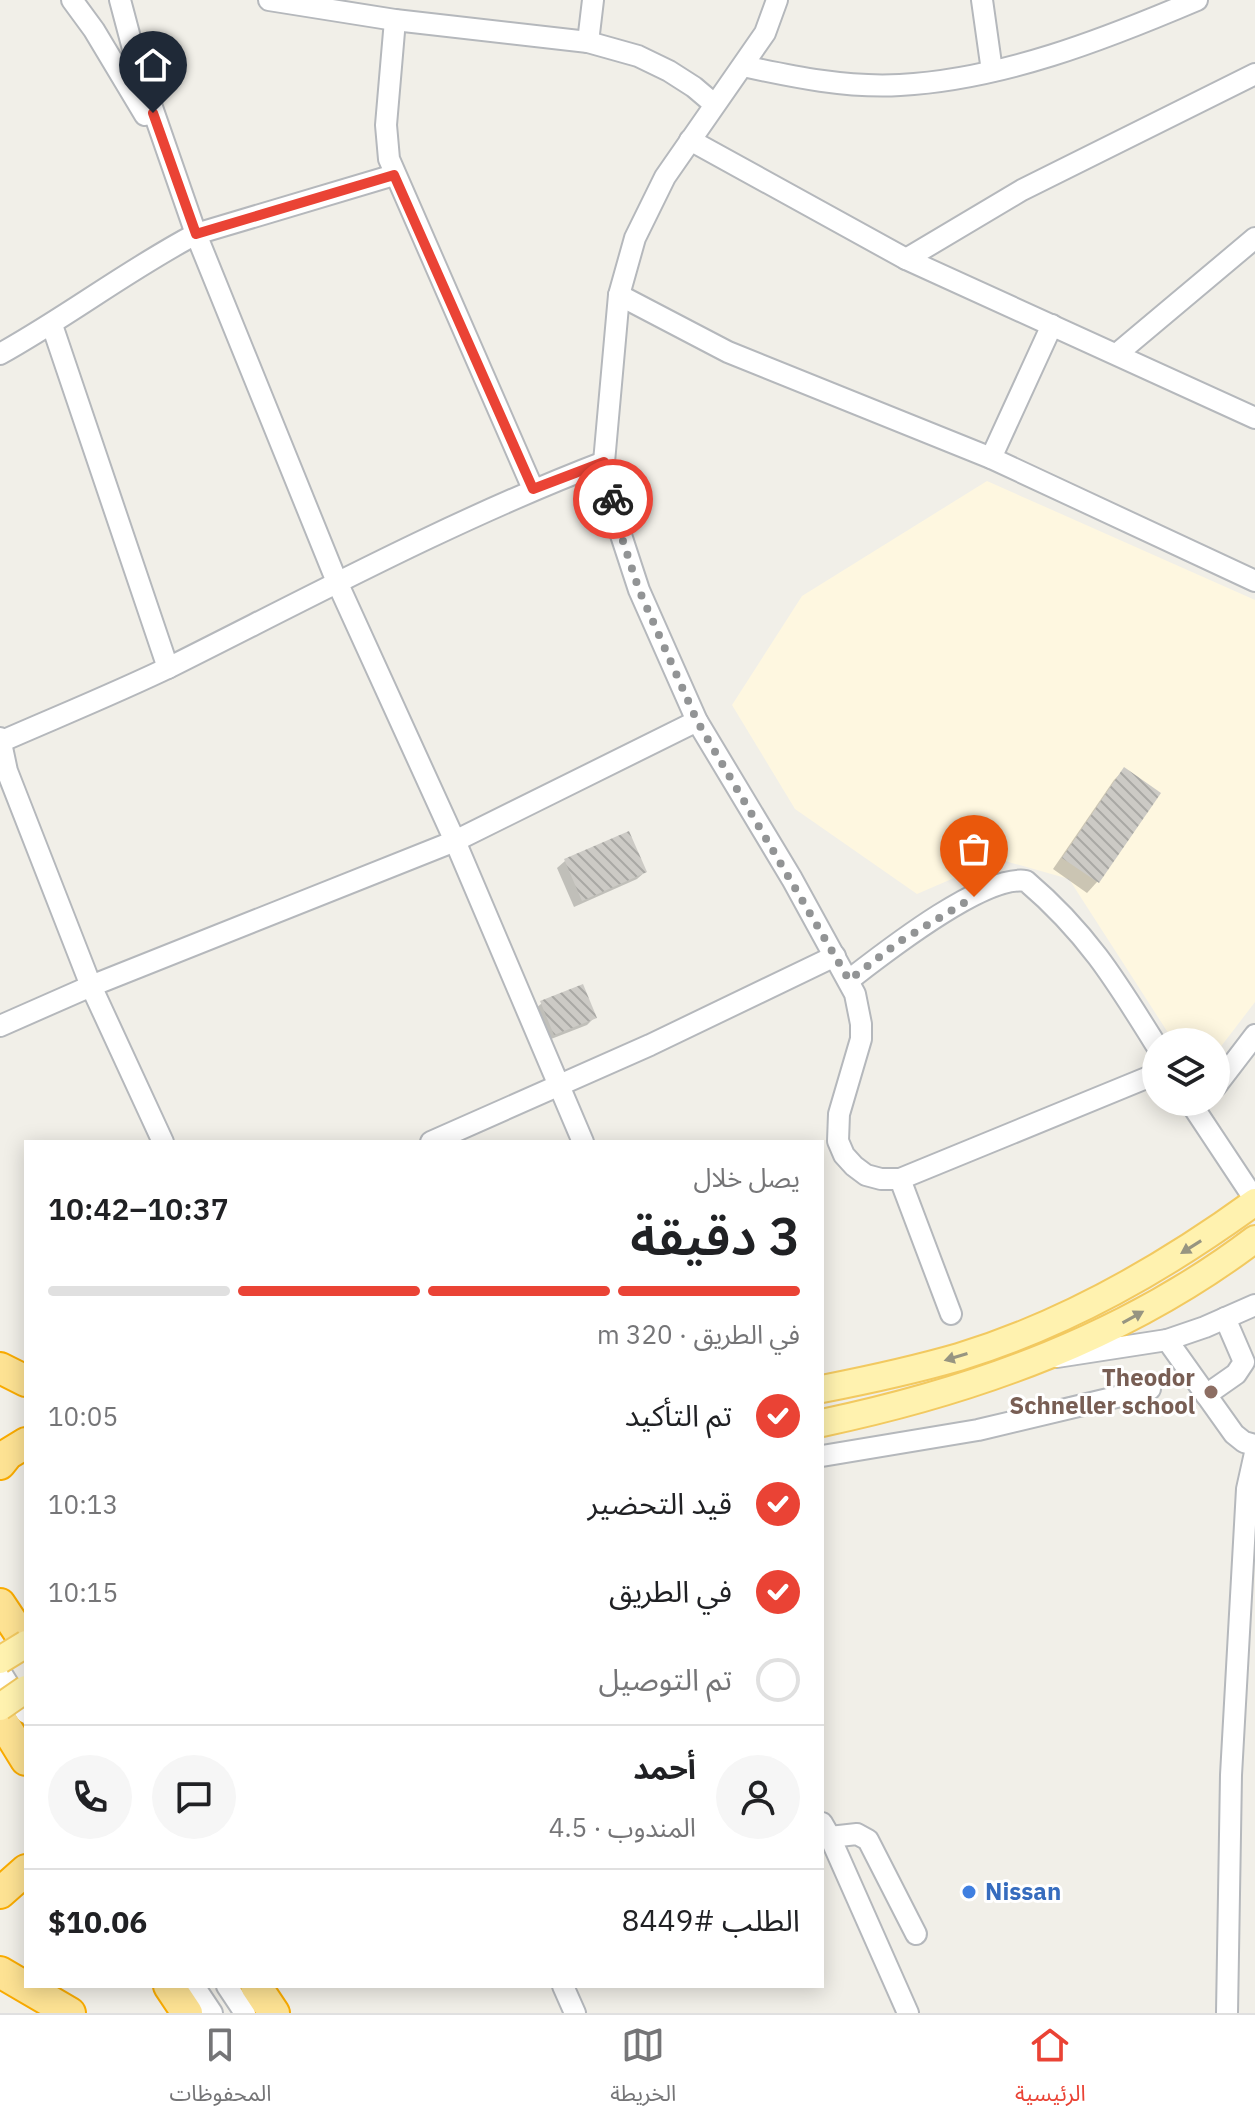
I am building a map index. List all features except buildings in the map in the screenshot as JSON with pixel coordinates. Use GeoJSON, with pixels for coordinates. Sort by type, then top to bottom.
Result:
{"type":"FeatureCollection","features":[{"type":"Feature","properties":{"kind":"highway"},"geometry":{"type":"LineString","coordinates":[[0,1368],[24,1380]]}},
{"type":"Feature","properties":{"kind":"highway"},"geometry":{"type":"LineString","coordinates":[[0,1464],[8,1454],[24,1444]]}},
{"type":"Feature","properties":{"kind":"highway"},"geometry":{"type":"LineString","coordinates":[[0,1604],[24,1641]]}},
{"type":"Feature","properties":{"kind":"highway"},"geometry":{"type":"LineString","coordinates":[[0,1718],[24,1757]]}},
{"type":"Feature","properties":{"kind":"highway"},"geometry":{"type":"LineString","coordinates":[[0,1893],[24,1872]]}},
{"type":"Feature","properties":{"kind":"highway"},"geometry":{"type":"LineString","coordinates":[[0,1972],[24,1986]]}},
{"type":"Feature","properties":{"kind":"highway"},"geometry":{"type":"LineString","coordinates":[[27,1988],[70,2013]]}},
{"type":"Feature","properties":{"kind":"highway"},"geometry":{"type":"LineString","coordinates":[[170,1988],[187,2013]]}},
{"type":"Feature","properties":{"kind":"highway"},"geometry":{"type":"LineString","coordinates":[[257,1988],[274,2013]]}},
{"type":"Feature","properties":{"kind":"highway"},"geometry":{"type":"LineString","coordinates":[[283,1988],[295,2013]]}},
{"type":"Feature","properties":{"kind":"main road"},"geometry":{"type":"LineString","coordinates":[[824,1389],[896,1374],[961,1356],[1085,1307],[1201,1241],[1255,1201]]}},
{"type":"Feature","properties":{"kind":"main road"},"geometry":{"type":"LineString","coordinates":[[824,1423],[977,1383],[1046,1358],[1109,1330],[1171,1296],[1255,1239]]}},
{"type":"Feature","properties":{"kind":"main road"},"geometry":{"type":"LineString","coordinates":[[0,1660],[24,1645]]}},
{"type":"Feature","properties":{"kind":"main road"},"geometry":{"type":"LineString","coordinates":[[0,1707],[24,1691]]}},
{"type":"Feature","properties":{"kind":"street"},"geometry":{"type":"LineString","coordinates":[[72,0],[94,30],[171,161]]}},
{"type":"Feature","properties":{"kind":"street"},"geometry":{"type":"LineString","coordinates":[[120,0],[137,64],[196,234],[337,582],[455,841],[582,1140]]}},
{"type":"Feature","properties":{"kind":"street"},"geometry":{"type":"LineString","coordinates":[[269,0],[395,20],[588,42],[638,56],[694,87],[714,104]]}},
{"type":"Feature","properties":{"kind":"street"},"geometry":{"type":"LineString","coordinates":[[588,42],[593,0]]}},
{"type":"Feature","properties":{"kind":"street"},"geometry":{"type":"LineString","coordinates":[[777,0],[765,33],[665,177],[640,227],[619,295],[604,462],[621,535],[639,590],[697,721],[849,980],[859,1009],[861,1039],[839,1114],[838,1141],[844,1155],[854,1166],[866,1175],[900,1179],[1142,1080]]}},
{"type":"Feature","properties":{"kind":"street"},"geometry":{"type":"LineString","coordinates":[[982,0],[992,71]]}},
{"type":"Feature","properties":{"kind":"street"},"geometry":{"type":"LineString","coordinates":[[743,66],[838,83],[900,85],[992,71],[1066,51],[1137,26],[1197,0]]}},
{"type":"Feature","properties":{"kind":"street"},"geometry":{"type":"LineString","coordinates":[[395,20],[386,125],[389,159],[533,489]]}},
{"type":"Feature","properties":{"kind":"street"},"geometry":{"type":"LineString","coordinates":[[906,259],[1022,190],[1255,74]]}},
{"type":"Feature","properties":{"kind":"street"},"geometry":{"type":"LineString","coordinates":[[690,140],[906,259],[1255,418]]}},
{"type":"Feature","properties":{"kind":"street"},"geometry":{"type":"LineString","coordinates":[[0,354],[52,325],[169,248],[196,234],[394,175]]}},
{"type":"Feature","properties":{"kind":"street"},"geometry":{"type":"LineString","coordinates":[[1118,353],[1255,238]]}},
{"type":"Feature","properties":{"kind":"street"},"geometry":{"type":"LineString","coordinates":[[619,295],[728,352],[991,458],[1255,581]]}},
{"type":"Feature","properties":{"kind":"street"},"geometry":{"type":"LineString","coordinates":[[52,325],[168,668]]}},
{"type":"Feature","properties":{"kind":"street"},"geometry":{"type":"LineString","coordinates":[[991,458],[1052,325]]}},
{"type":"Feature","properties":{"kind":"street"},"geometry":{"type":"LineString","coordinates":[[162,1140],[91,986],[7,771],[0,741],[168,668],[337,582],[533,489],[604,462]]}},
{"type":"Feature","properties":{"kind":"street"},"geometry":{"type":"LineString","coordinates":[[0,1026],[91,986],[455,841],[697,721]]}},
{"type":"Feature","properties":{"kind":"street"},"geometry":{"type":"LineString","coordinates":[[849,980],[899,942],[947,912],[1005,881],[1026,881],[1060,910],[1091,945],[1145,1028]]}},
{"type":"Feature","properties":{"kind":"street"},"geometry":{"type":"LineString","coordinates":[[436,1140],[559,1086],[835,956]]}},
{"type":"Feature","properties":{"kind":"street"},"geometry":{"type":"LineString","coordinates":[[1230,1068],[1255,1035]]}},
{"type":"Feature","properties":{"kind":"street"},"geometry":{"type":"LineString","coordinates":[[1204,1116],[1255,1201]]}},
{"type":"Feature","properties":{"kind":"street"},"geometry":{"type":"LineString","coordinates":[[900,1179],[951,1314]]}},
{"type":"Feature","properties":{"kind":"street"},"geometry":{"type":"LineString","coordinates":[[1046,1358],[1167,1340],[1255,1305]]}},
{"type":"Feature","properties":{"kind":"street"},"geometry":{"type":"LineString","coordinates":[[1206,1395],[1236,1374],[1244,1362],[1225,1318]]}},
{"type":"Feature","properties":{"kind":"street"},"geometry":{"type":"LineString","coordinates":[[1167,1340],[1239,1439],[1255,1445]]}},
{"type":"Feature","properties":{"kind":"street"},"geometry":{"type":"LineString","coordinates":[[824,1456],[978,1430],[1150,1389]]}},
{"type":"Feature","properties":{"kind":"street"},"geometry":{"type":"LineString","coordinates":[[1227,2013],[1231,1775],[1246,1501],[1255,1453]]}},
{"type":"Feature","properties":{"kind":"street"},"geometry":{"type":"LineString","coordinates":[[0,1651],[24,1687]]}},
{"type":"Feature","properties":{"kind":"street"},"geometry":{"type":"LineString","coordinates":[[0,1671],[24,1710]]}},
{"type":"Feature","properties":{"kind":"street"},"geometry":{"type":"LineString","coordinates":[[826,1830],[857,1834],[868,1840],[916,1934]]}},
{"type":"Feature","properties":{"kind":"street"},"geometry":{"type":"LineString","coordinates":[[826,1830],[908,2013]]}},
{"type":"Feature","properties":{"kind":"street"},"geometry":{"type":"LineString","coordinates":[[195,1988],[212,2013]]}},
{"type":"Feature","properties":{"kind":"street"},"geometry":{"type":"LineString","coordinates":[[228,1988],[245,2013]]}},
{"type":"Feature","properties":{"kind":"street"},"geometry":{"type":"LineString","coordinates":[[564,1988],[575,2013]]}},
{"type":"Feature","properties":{"kind":"shaded area"},"geometry":{"type":"Polygon","coordinates":[[[987,481],[1255,600],[1255,1002],[1230,1035],[1230,1028],[1165,1028],[1069,879],[998,859],[917,894],[795,809],[732,705],[802,596],[987,481]]]}},
{"type":"Feature","properties":{"kind":"way so far"},"geometry":{"type":"LineString","coordinates":[[613,499],[639,590],[697,721],[849,980],[935,918],[974,897]]}},
{"type":"Feature","properties":{"kind":"place","name":"Theodor Schneller school"},"geometry":{"type":"Point","coordinates":[1211,1392]}},
{"type":"Feature","properties":{"kind":"place","name":"Nissan"},"geometry":{"type":"Point","coordinates":[969,1892]}},
{"type":"Feature","properties":{"kind":"route"},"geometry":{"type":"LineString","coordinates":[[153,113],[196,234],[394,175],[533,489],[604,462],[613,499]]}}]}
